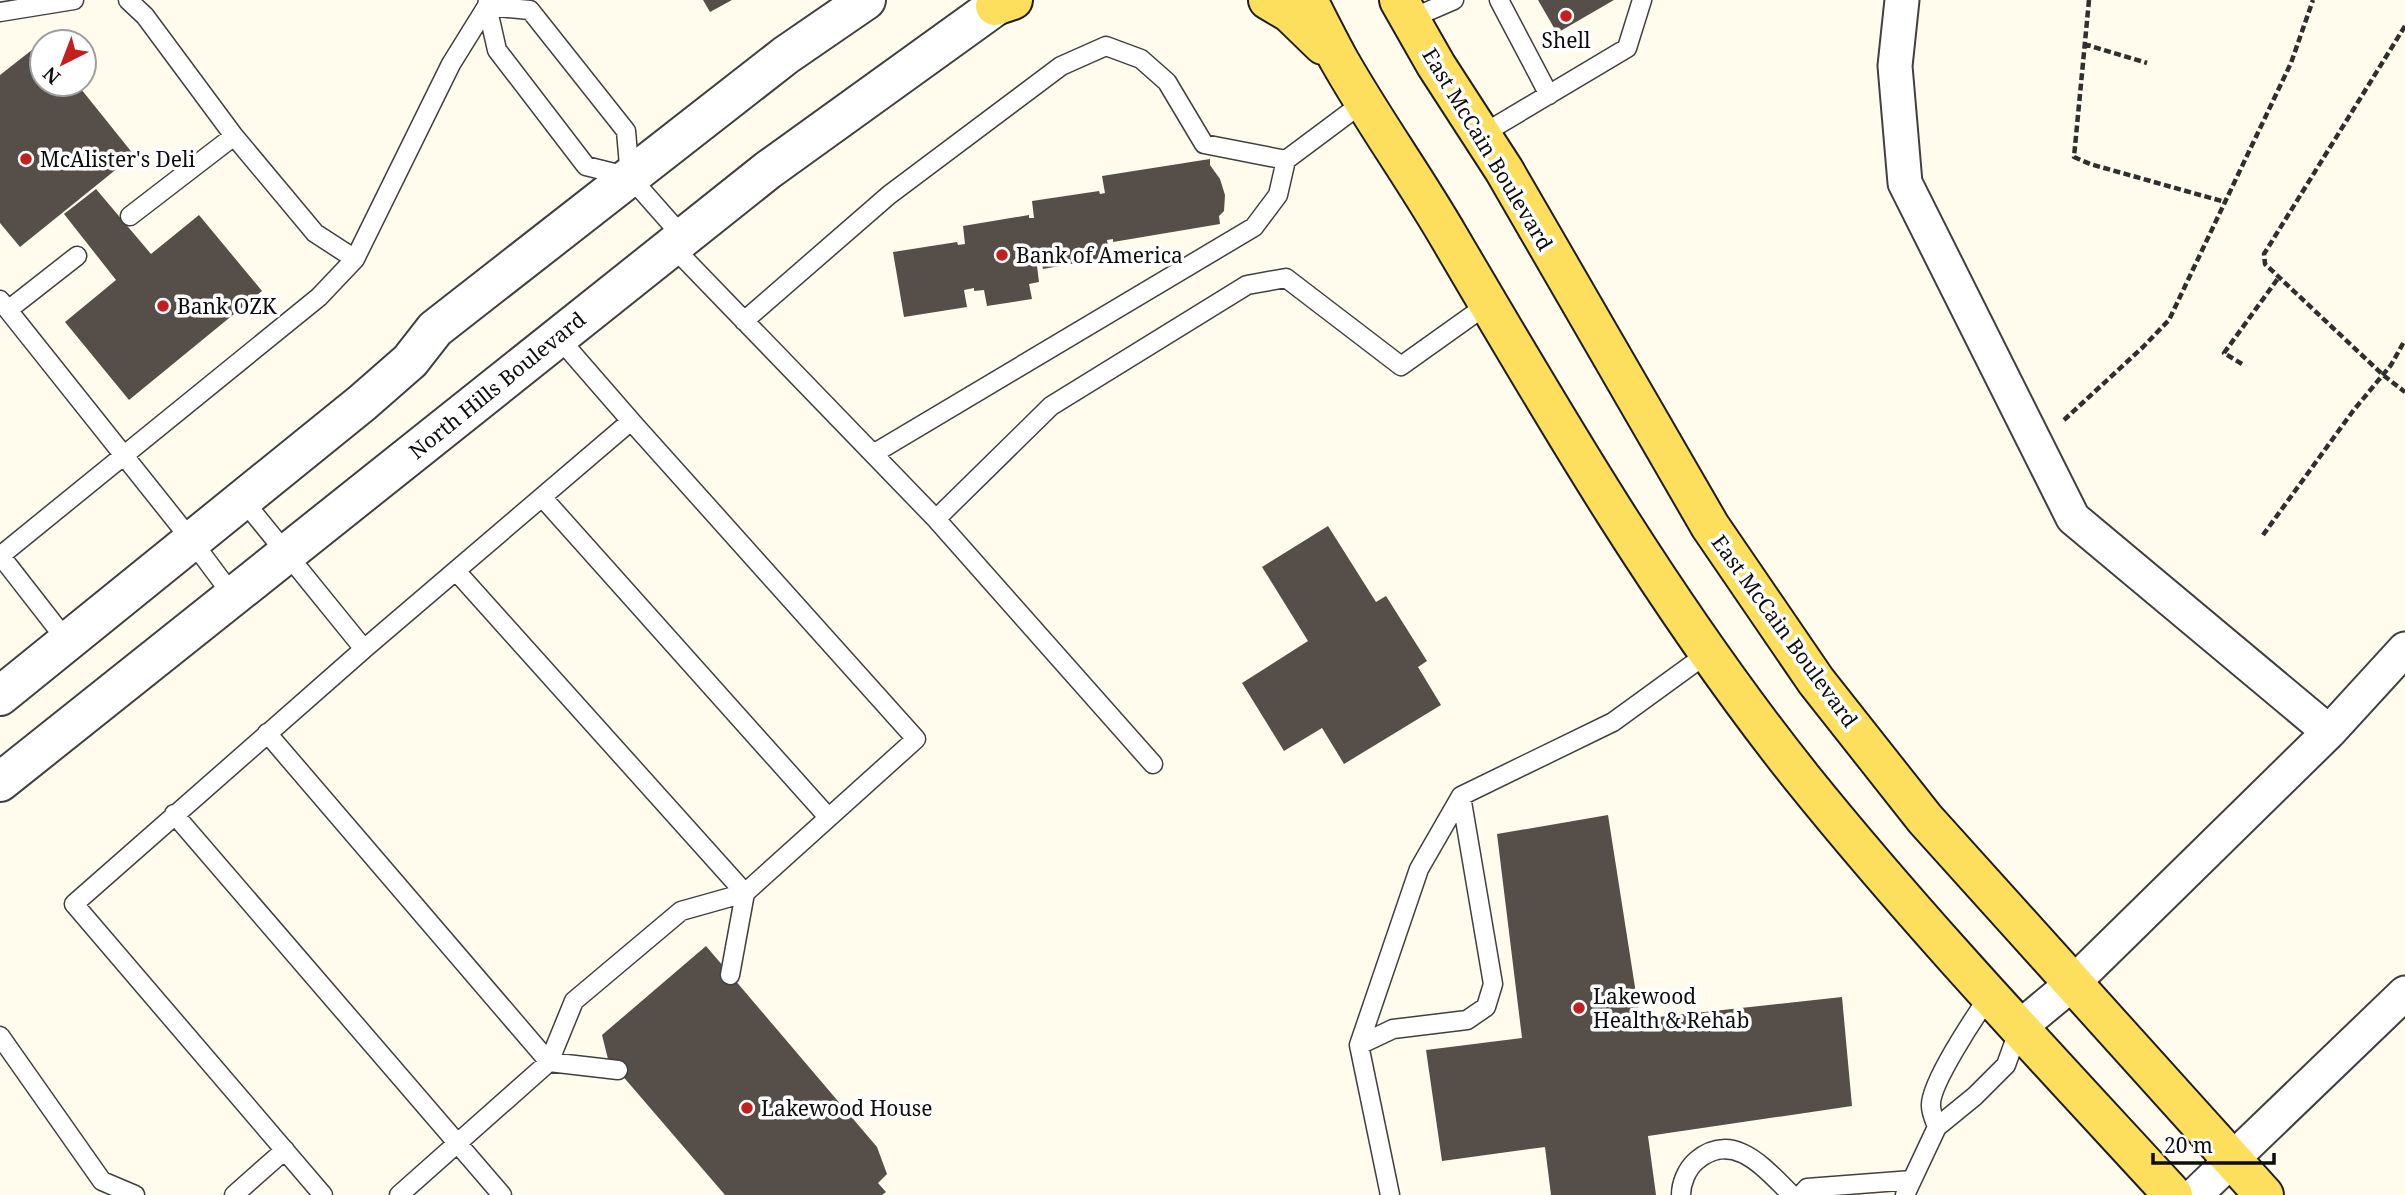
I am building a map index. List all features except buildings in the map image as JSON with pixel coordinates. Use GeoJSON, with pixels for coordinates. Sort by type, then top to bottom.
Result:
{"type":"FeatureCollection","features":[{"type":"Feature","properties":{"kind":"main road"},"geometry":{"type":"LineString","coordinates":[[1268,0],[1290,13],[1339,60]]}},
{"type":"Feature","properties":{"kind":"main road"},"geometry":{"type":"LineString","coordinates":[[1308,0],[1339,60],[1488,304],[1557,423],[1643,558],[1708,653],[1801,776],[1919,917],[2173,1195]]}},
{"type":"Feature","properties":{"kind":"main road","name":"East McCain Boulevard"},"geometry":{"type":"LineString","coordinates":[[1410,9],[1436,65],[1504,170],[1710,526],[1734,565],[1816,681],[1925,819],[2264,1195]]}},
{"type":"Feature","properties":{"kind":"street"},"geometry":{"type":"LineString","coordinates":[[0,696],[362,403],[410,361],[435,330],[786,55],[866,0]]}},
{"type":"Feature","properties":{"kind":"street"},"geometry":{"type":"LineString","coordinates":[[1902,0],[1895,65],[1905,183],[2073,518],[2329,732]]}},
{"type":"Feature","properties":{"kind":"street","name":"North Hills Boulevard"},"geometry":{"type":"LineString","coordinates":[[0,782],[768,170],[1004,2]]}},
{"type":"Feature","properties":{"kind":"street"},"geometry":{"type":"LineString","coordinates":[[2020,1027],[2073,983],[2329,732],[2405,649]]}},
{"type":"Feature","properties":{"kind":"street"},"geometry":{"type":"LineString","coordinates":[[2195,1195],[2405,993]]}},
{"type":"Feature","properties":{"kind":"lane"},"geometry":{"type":"LineString","coordinates":[[0,12],[74,0]]}},
{"type":"Feature","properties":{"kind":"lane"},"geometry":{"type":"LineString","coordinates":[[128,0],[145,16],[234,136],[315,233],[355,259]]}},
{"type":"Feature","properties":{"kind":"lane"},"geometry":{"type":"LineString","coordinates":[[1410,9],[1454,0]]}},
{"type":"Feature","properties":{"kind":"lane"},"geometry":{"type":"LineString","coordinates":[[1499,0],[1549,95]]}},
{"type":"Feature","properties":{"kind":"lane"},"geometry":{"type":"LineString","coordinates":[[1480,135],[1628,48],[1643,0]]}},
{"type":"Feature","properties":{"kind":"lane"},"geometry":{"type":"LineString","coordinates":[[488,3],[497,50],[586,166],[630,177]]}},
{"type":"Feature","properties":{"kind":"lane"},"geometry":{"type":"LineString","coordinates":[[488,3],[530,10],[626,131],[630,177],[678,242],[744,321],[936,519],[1153,764]]}},
{"type":"Feature","properties":{"kind":"lane"},"geometry":{"type":"LineString","coordinates":[[67,641],[0,556],[319,297],[355,259],[451,64],[488,3]]}},
{"type":"Feature","properties":{"kind":"lane"},"geometry":{"type":"LineString","coordinates":[[744,321],[889,195],[1061,66],[1105,46],[1141,59],[1167,82],[1204,144],[1286,160]]}},
{"type":"Feature","properties":{"kind":"lane"},"geometry":{"type":"LineString","coordinates":[[873,454],[1254,227],[1278,195],[1286,160],[1365,101]]}},
{"type":"Feature","properties":{"kind":"lane"},"geometry":{"type":"LineString","coordinates":[[130,216],[234,136]]}},
{"type":"Feature","properties":{"kind":"lane"},"geometry":{"type":"LineString","coordinates":[[77,256],[4,305],[233,596]]}},
{"type":"Feature","properties":{"kind":"lane"},"geometry":{"type":"LineString","coordinates":[[936,519],[1051,405],[1247,285],[1286,278],[1401,366],[1488,304]]}},
{"type":"Feature","properties":{"kind":"lane"},"geometry":{"type":"LineString","coordinates":[[399,1195],[548,1062],[574,1001],[681,911],[745,893],[916,739],[558,337]]}},
{"type":"Feature","properties":{"kind":"lane"},"geometry":{"type":"LineString","coordinates":[[323,1195],[74,904],[267,733],[631,421]]}},
{"type":"Feature","properties":{"kind":"lane"},"geometry":{"type":"LineString","coordinates":[[542,497],[828,817]]}},
{"type":"Feature","properties":{"kind":"lane"},"geometry":{"type":"LineString","coordinates":[[243,500],[364,649]]}},
{"type":"Feature","properties":{"kind":"lane"},"geometry":{"type":"LineString","coordinates":[[456,571],[745,893]]}},
{"type":"Feature","properties":{"kind":"lane"},"geometry":{"type":"LineString","coordinates":[[1390,1195],[1359,1045],[1419,869],[1461,796],[1613,722],[1708,653]]}},
{"type":"Feature","properties":{"kind":"lane"},"geometry":{"type":"LineString","coordinates":[[267,733],[548,1062],[618,1070]]}},
{"type":"Feature","properties":{"kind":"lane"},"geometry":{"type":"LineString","coordinates":[[1359,1045],[1393,1029],[1467,1020],[1486,1007],[1493,984],[1461,796]]}},
{"type":"Feature","properties":{"kind":"lane"},"geometry":{"type":"LineString","coordinates":[[174,814],[502,1195]]}},
{"type":"Feature","properties":{"kind":"lane"},"geometry":{"type":"LineString","coordinates":[[730,975],[745,893]]}},
{"type":"Feature","properties":{"kind":"lane"},"geometry":{"type":"LineString","coordinates":[[1937,1127],[1930,1104],[1943,1070],[1990,995]]}},
{"type":"Feature","properties":{"kind":"lane"},"geometry":{"type":"LineString","coordinates":[[1801,1195],[1807,1188],[1908,1188],[1937,1127],[1975,1096],[2006,1065],[2020,1027]]}},
{"type":"Feature","properties":{"kind":"lane"},"geometry":{"type":"LineString","coordinates":[[0,1036],[102,1181],[135,1195]]}},
{"type":"Feature","properties":{"kind":"lane"},"geometry":{"type":"LineString","coordinates":[[1681,1195],[1690,1167],[1714,1150],[1727,1148],[1742,1152],[1792,1195]]}},
{"type":"Feature","properties":{"kind":"lane"},"geometry":{"type":"LineString","coordinates":[[234,1195],[285,1150]]}},
{"type":"Feature","properties":{"kind":"path"},"geometry":{"type":"LineString","coordinates":[[2089,0],[2074,157],[2090,164],[2225,202]]}},
{"type":"Feature","properties":{"kind":"path"},"geometry":{"type":"LineString","coordinates":[[2035,442],[2071,414],[2143,348],[2169,320],[2291,63],[2313,0]]}},
{"type":"Feature","properties":{"kind":"path"},"geometry":{"type":"LineString","coordinates":[[2405,26],[2264,254],[2265,264],[2279,278],[2383,375],[2405,392]]}},
{"type":"Feature","properties":{"kind":"path"},"geometry":{"type":"LineString","coordinates":[[2084,44],[2147,63]]}},
{"type":"Feature","properties":{"kind":"path"},"geometry":{"type":"LineString","coordinates":[[2242,363],[2224,353],[2279,278]]}},
{"type":"Feature","properties":{"kind":"path"},"geometry":{"type":"LineString","coordinates":[[2263,535],[2383,375],[2405,340]]}},
{"type":"Feature","properties":{"kind":"place","name":"Shell"},"geometry":{"type":"Point","coordinates":[1566,16]}},
{"type":"Feature","properties":{"kind":"place","name":"McAlister's Deli"},"geometry":{"type":"Point","coordinates":[26,159]}},
{"type":"Feature","properties":{"kind":"place","name":"Bank of America"},"geometry":{"type":"Point","coordinates":[1002,255]}},
{"type":"Feature","properties":{"kind":"place","name":"Bank OZK"},"geometry":{"type":"Point","coordinates":[163,306]}},
{"type":"Feature","properties":{"kind":"place","name":"Lakewood Health & Rehab"},"geometry":{"type":"Point","coordinates":[1579,1008]}},
{"type":"Feature","properties":{"kind":"place","name":"Lakewood House"},"geometry":{"type":"Point","coordinates":[747,1108]}}]}
